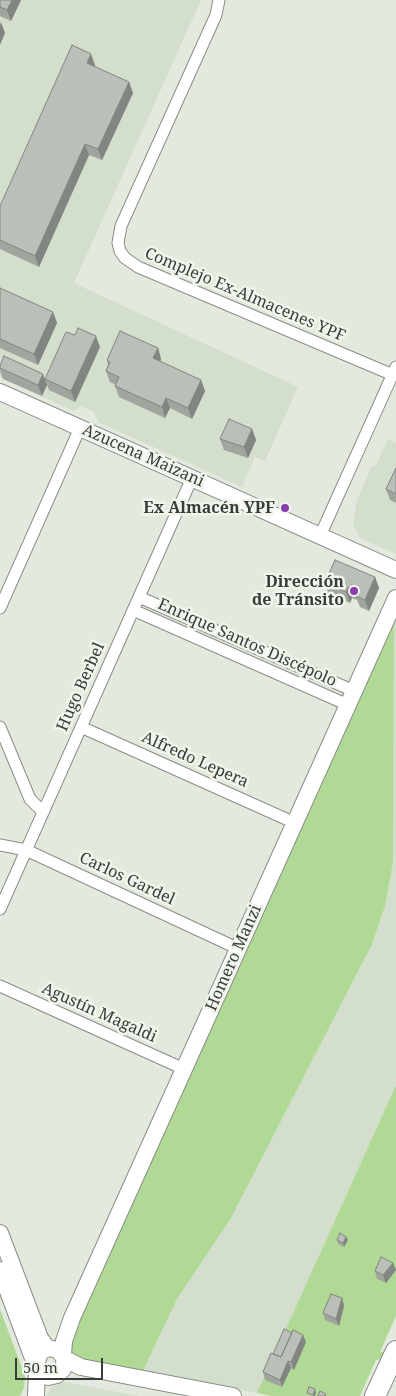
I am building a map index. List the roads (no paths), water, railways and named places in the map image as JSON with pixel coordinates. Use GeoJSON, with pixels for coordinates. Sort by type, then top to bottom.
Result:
{"type":"FeatureCollection","features":[{"type":"Feature","properties":{"kind":"highway"},"geometry":{"type":"LineString","coordinates":[[390,1396],[396,1351]]}},
{"type":"Feature","properties":{"kind":"highway"},"geometry":{"type":"LineString","coordinates":[[375,1396],[393,1378]]}},
{"type":"Feature","properties":{"kind":"main road","name":"Azucena Maizani"},"geometry":{"type":"LineString","coordinates":[[0,392],[396,570]]}},
{"type":"Feature","properties":{"kind":"main road","name":"Homero Manzi"},"geometry":{"type":"LineString","coordinates":[[64,1357],[64,1341],[72,1318],[396,598]]}},
{"type":"Feature","properties":{"kind":"main road"},"geometry":{"type":"LineString","coordinates":[[0,1233],[40,1338],[48,1348],[58,1350],[64,1357],[81,1366],[233,1396]]}},
{"type":"Feature","properties":{"kind":"main road"},"geometry":{"type":"LineString","coordinates":[[0,1270],[37,1367],[45,1376],[56,1376],[176,1396]]}},
{"type":"Feature","properties":{"kind":"main road","name":"Homero Manzi"},"geometry":{"type":"LineString","coordinates":[[48,1348],[72,1318]]}},
{"type":"Feature","properties":{"kind":"main road"},"geometry":{"type":"LineString","coordinates":[[36,1396],[38,1355],[48,1348]]}},
{"type":"Feature","properties":{"kind":"main road"},"geometry":{"type":"LineString","coordinates":[[40,1396],[63,1369],[64,1357]]}},
{"type":"Feature","properties":{"kind":"street","name":"Complejo Ex-Almacenes YPF"},"geometry":{"type":"LineString","coordinates":[[219,0],[216,15],[121,226],[118,242],[120,251],[131,264],[138,268],[394,371]]}},
{"type":"Feature","properties":{"kind":"street"},"geometry":{"type":"LineString","coordinates":[[320,536],[394,371]]}},
{"type":"Feature","properties":{"kind":"street"},"geometry":{"type":"LineString","coordinates":[[0,608],[80,428]]}},
{"type":"Feature","properties":{"kind":"street","name":"Hugo Berbel"},"geometry":{"type":"LineString","coordinates":[[0,909],[192,478]]}},
{"type":"Feature","properties":{"kind":"street","name":"Enrique Santos Discépolo"},"geometry":{"type":"LineString","coordinates":[[139,597],[351,698]]}},
{"type":"Feature","properties":{"kind":"street","name":"Enrique Santos Discépolo"},"geometry":{"type":"LineString","coordinates":[[133,610],[351,698]]}},
{"type":"Feature","properties":{"kind":"street"},"geometry":{"type":"LineString","coordinates":[[0,727],[30,799],[43,812]]}},
{"type":"Feature","properties":{"kind":"street","name":"Alfredo Lepera"},"geometry":{"type":"LineString","coordinates":[[81,727],[295,823]]}},
{"type":"Feature","properties":{"kind":"street","name":"Carlos Gardel"},"geometry":{"type":"LineString","coordinates":[[0,845],[26,850],[238,948]]}},
{"type":"Feature","properties":{"kind":"street","name":"Agustín Magaldi"},"geometry":{"type":"LineString","coordinates":[[0,986],[184,1069]]}},
{"type":"Feature","properties":{"kind":"place","name":"Ex Almacén YPF"},"geometry":{"type":"Point","coordinates":[285,508]}},
{"type":"Feature","properties":{"kind":"place","name":"Dirección de Tránsito"},"geometry":{"type":"Point","coordinates":[354,591]}}]}
